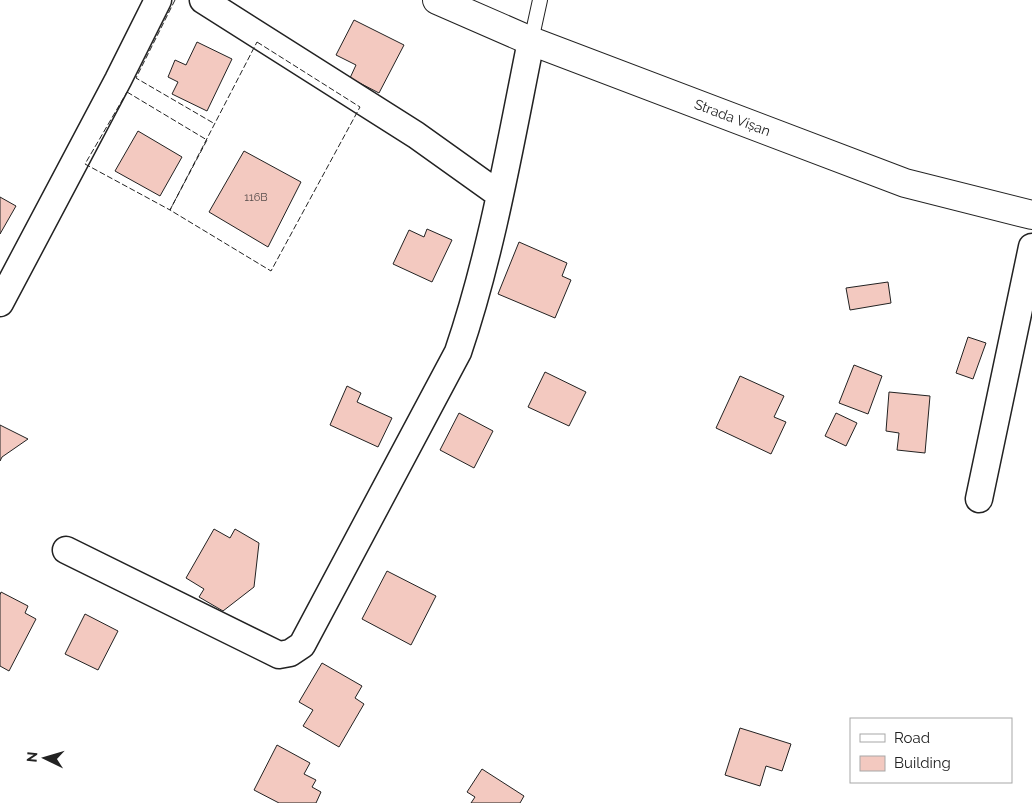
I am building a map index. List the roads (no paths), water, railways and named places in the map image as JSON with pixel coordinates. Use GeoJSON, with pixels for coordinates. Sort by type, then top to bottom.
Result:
{"type":"FeatureCollection","features":[{"type":"Feature","properties":{"kind":"street"},"geometry":{"type":"LineString","coordinates":[[0,304],[158,0]]}},
{"type":"Feature","properties":{"kind":"street"},"geometry":{"type":"LineString","coordinates":[[203,0],[416,134],[500,195]]}},
{"type":"Feature","properties":{"kind":"street","name":"Strada Vișan"},"geometry":{"type":"LineString","coordinates":[[438,0],[531,41],[905,183],[1032,215]]}},
{"type":"Feature","properties":{"kind":"street"},"geometry":{"type":"LineString","coordinates":[[66,550],[279,655],[290,653],[302,644],[458,352],[469,319],[500,195],[531,41]]}},
{"type":"Feature","properties":{"kind":"street"},"geometry":{"type":"LineString","coordinates":[[979,499],[1032,247]]}},
{"type":"Feature","properties":{"kind":"lane"},"geometry":{"type":"LineString","coordinates":[[531,41],[540,0]]}}]}
